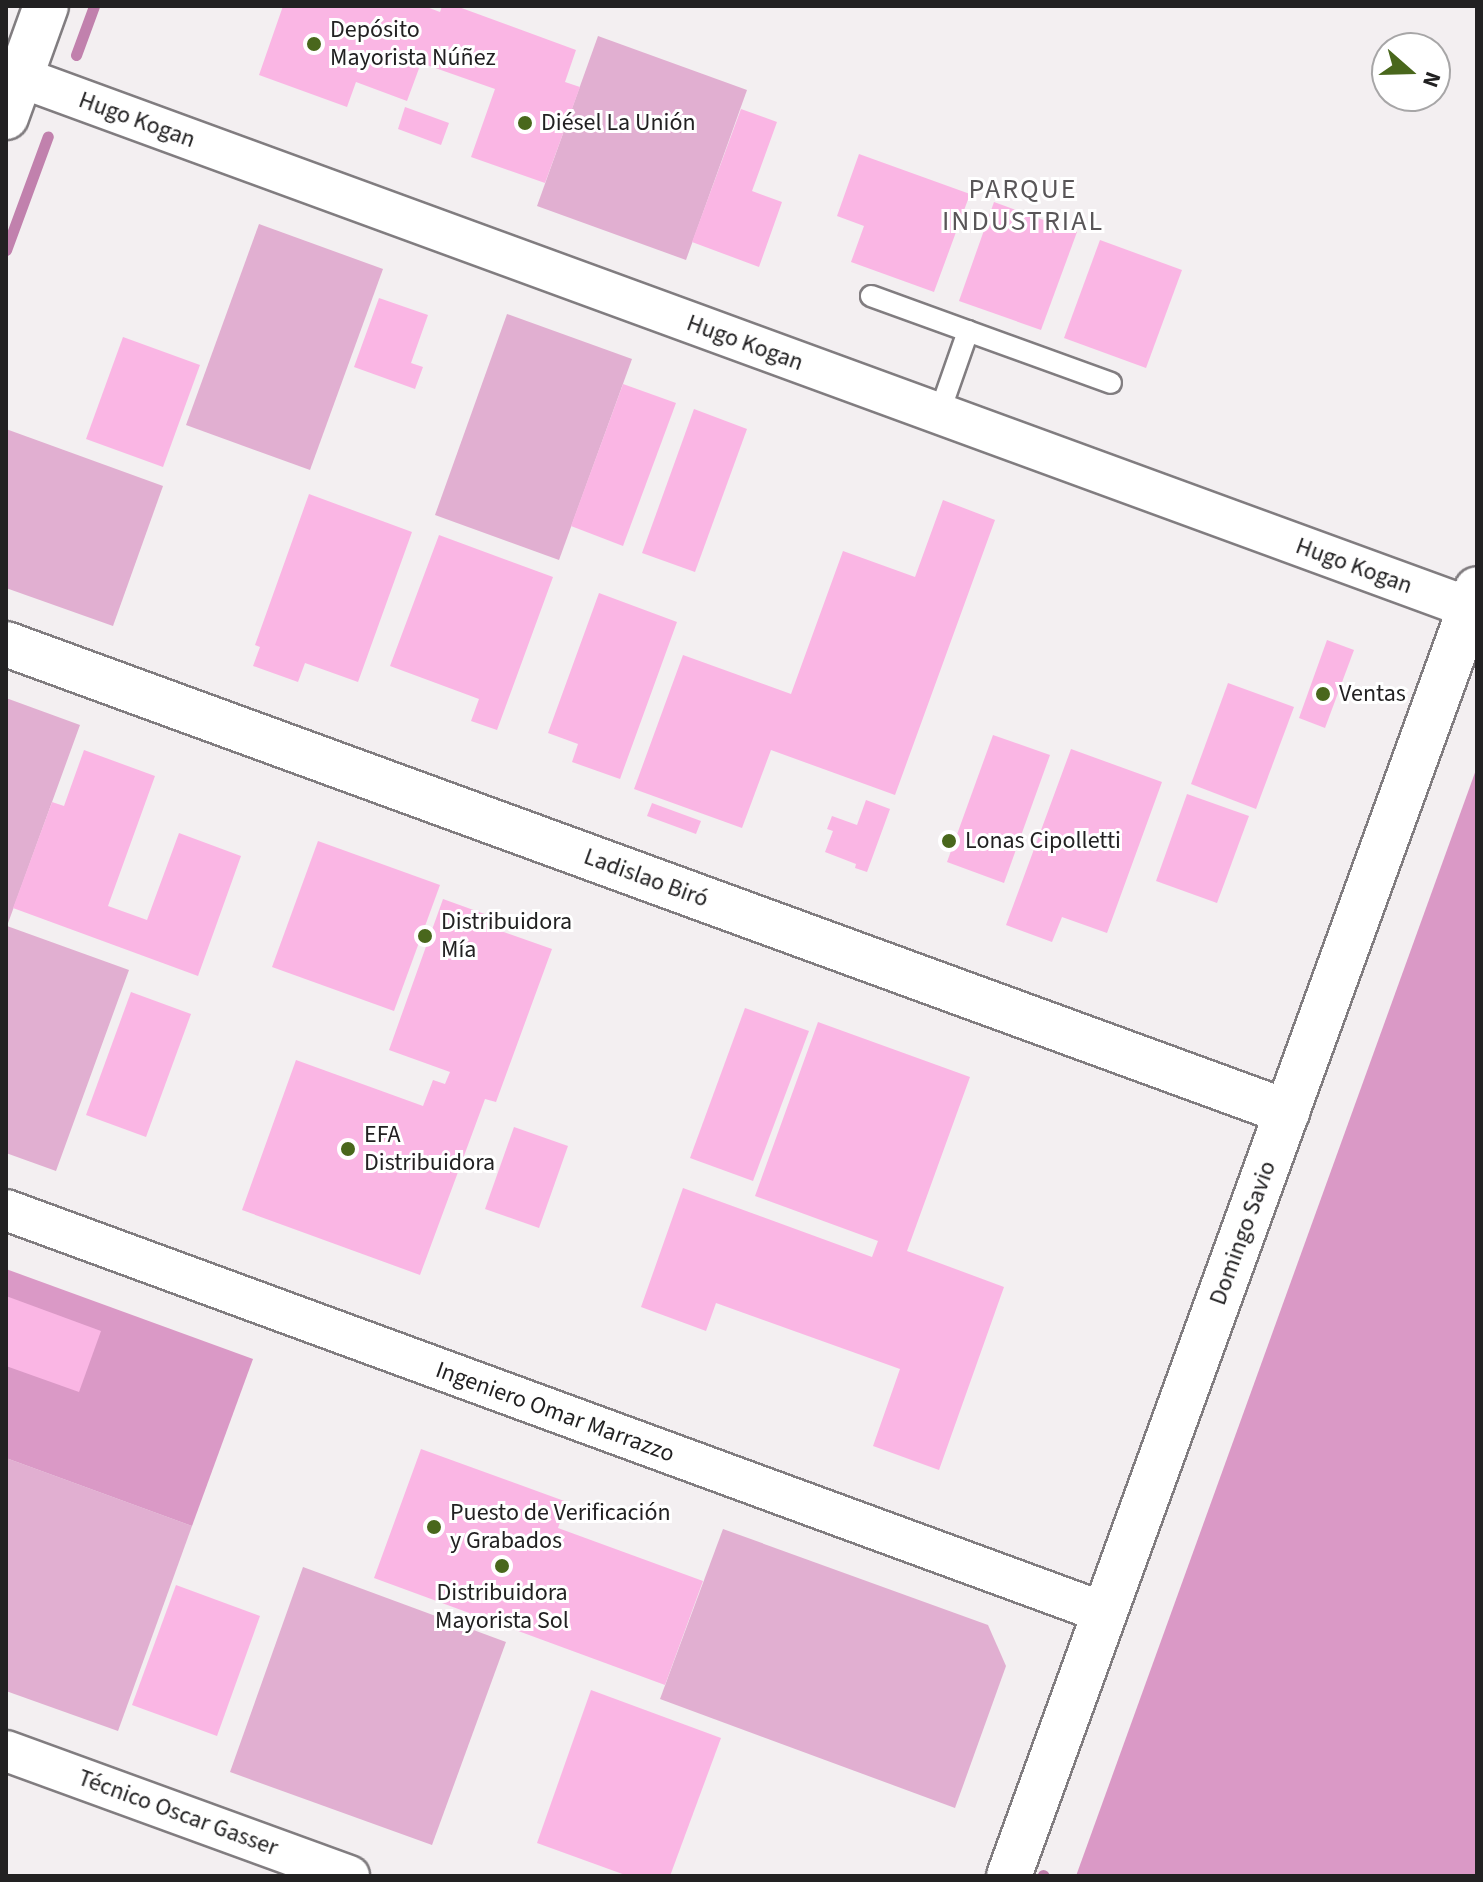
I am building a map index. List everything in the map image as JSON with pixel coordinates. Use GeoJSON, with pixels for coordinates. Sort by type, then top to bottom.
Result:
{"type":"FeatureCollection","features":[{"type":"Feature","properties":{"kind":"street"},"geometry":{"type":"LineString","coordinates":[[13,97],[46,6]]}},
{"type":"Feature","properties":{"kind":"street","name":"Hugo Kogan"},"geometry":{"type":"LineString","coordinates":[[13,97],[1474,599]]}},
{"type":"Feature","properties":{"kind":"street","name":"Domingo Savio"},"geometry":{"type":"LineString","coordinates":[[1009,1876],[1474,599]]}},
{"type":"Feature","properties":{"kind":"street","name":"Ladislao Biró"},"geometry":{"type":"LineString","coordinates":[[6,644],[1287,1112]]}},
{"type":"Feature","properties":{"kind":"street","name":"Ingeniero Omar Marrazzo"},"geometry":{"type":"LineString","coordinates":[[6,1210],[1105,1613]]}},
{"type":"Feature","properties":{"kind":"street","name":"Técnico Oscar Gasser"},"geometry":{"type":"LineString","coordinates":[[6,1751],[349,1876]]}},
{"type":"Feature","properties":{"kind":"lane"},"geometry":{"type":"LineString","coordinates":[[871,296],[1111,383]]}},
{"type":"Feature","properties":{"kind":"lane"},"geometry":{"type":"LineString","coordinates":[[939,414],[968,331]]}},
{"type":"Feature","properties":{"kind":"shaded area"},"geometry":{"type":"Polygon","coordinates":[[[598,36],[747,90],[686,260],[537,206],[598,36]]]}},
{"type":"Feature","properties":{"kind":"shaded area"},"geometry":{"type":"Polygon","coordinates":[[[259,224],[383,269],[310,470],[186,425],[259,224]]]}},
{"type":"Feature","properties":{"kind":"shaded area"},"geometry":{"type":"Polygon","coordinates":[[[507,314],[632,359],[559,560],[435,515],[507,314]]]}},
{"type":"Feature","properties":{"kind":"shaded area"},"geometry":{"type":"Polygon","coordinates":[[[6,429],[163,486],[113,626],[6,588],[6,429]]]}},
{"type":"Feature","properties":{"kind":"shaded area"},"geometry":{"type":"Polygon","coordinates":[[[6,698],[80,725],[7,926],[129,970],[56,1171],[6,1153],[6,698]]]}},
{"type":"Feature","properties":{"kind":"shaded area"},"geometry":{"type":"Polygon","coordinates":[[[1477,767],[1477,1876],[1076,1876],[1477,767]]]}},
{"type":"Feature","properties":{"kind":"shaded area"},"geometry":{"type":"Polygon","coordinates":[[[6,1269],[253,1359],[192,1526],[6,1458],[6,1269]]]}},
{"type":"Feature","properties":{"kind":"shaded area"},"geometry":{"type":"Polygon","coordinates":[[[6,1458],[192,1526],[118,1731],[6,1691],[6,1458]]]}},
{"type":"Feature","properties":{"kind":"shaded area"},"geometry":{"type":"Polygon","coordinates":[[[723,1529],[988,1625],[1006,1666],[955,1808],[660,1699],[723,1529]]]}},
{"type":"Feature","properties":{"kind":"shaded area"},"geometry":{"type":"Polygon","coordinates":[[[303,1567],[506,1642],[432,1845],[230,1772],[303,1567]]]}},
{"type":"Feature","properties":{"kind":"building"},"geometry":{"type":"Polygon","coordinates":[[[283,6],[424,6],[440,12],[442,6],[456,6],[576,50],[565,82],[580,87],[545,183],[471,157],[495,89],[421,63],[407,101],[356,82],[347,107],[259,75],[283,6]]]}},
{"type":"Feature","properties":{"kind":"building"},"geometry":{"type":"Polygon","coordinates":[[[405,107],[449,123],[441,145],[398,129],[405,107]]]}},
{"type":"Feature","properties":{"kind":"building"},"geometry":{"type":"Polygon","coordinates":[[[741,109],[777,122],[752,191],[782,202],[759,267],[692,242],[741,109]]]}},
{"type":"Feature","properties":{"kind":"building"},"geometry":{"type":"Polygon","coordinates":[[[859,154],[970,194],[934,292],[851,262],[864,226],[837,216],[859,154]]]}},
{"type":"Feature","properties":{"kind":"building"},"geometry":{"type":"Polygon","coordinates":[[[994,202],[1077,232],[1041,330],[959,301],[994,202]]]}},
{"type":"Feature","properties":{"kind":"building"},"geometry":{"type":"Polygon","coordinates":[[[1100,240],[1182,270],[1146,368],[1064,338],[1100,240]]]}},
{"type":"Feature","properties":{"kind":"building"},"geometry":{"type":"Polygon","coordinates":[[[379,298],[428,315],[411,363],[423,367],[415,389],[354,367],[379,298]]]}},
{"type":"Feature","properties":{"kind":"building"},"geometry":{"type":"Polygon","coordinates":[[[123,337],[200,365],[163,467],[86,439],[123,337]]]}},
{"type":"Feature","properties":{"kind":"building"},"geometry":{"type":"Polygon","coordinates":[[[623,384],[676,403],[623,546],[571,526],[623,384]]]}},
{"type":"Feature","properties":{"kind":"building"},"geometry":{"type":"Polygon","coordinates":[[[694,409],[747,429],[695,572],[642,553],[694,409]]]}},
{"type":"Feature","properties":{"kind":"building"},"geometry":{"type":"Polygon","coordinates":[[[309,494],[412,532],[358,682],[305,663],[298,682],[253,666],[260,647],[255,645],[309,494]]]}},
{"type":"Feature","properties":{"kind":"building"},"geometry":{"type":"Polygon","coordinates":[[[943,500],[995,520],[895,795],[771,750],[742,828],[634,789],[683,655],[791,694],[843,551],[915,577],[943,500]]]}},
{"type":"Feature","properties":{"kind":"building"},"geometry":{"type":"Polygon","coordinates":[[[439,535],[553,577],[497,730],[471,721],[479,699],[390,666],[439,535]]]}},
{"type":"Feature","properties":{"kind":"building"},"geometry":{"type":"Polygon","coordinates":[[[599,593],[677,622],[620,779],[572,762],[578,744],[548,733],[599,593]]]}},
{"type":"Feature","properties":{"kind":"building","name":"Ventas"},"geometry":{"type":"Polygon","coordinates":[[[1327,640],[1354,650],[1325,728],[1299,718],[1327,640]]]}},
{"type":"Feature","properties":{"kind":"building"},"geometry":{"type":"Polygon","coordinates":[[[1228,683],[1294,707],[1256,809],[1191,784],[1228,683]]]}},
{"type":"Feature","properties":{"kind":"building"},"geometry":{"type":"Polygon","coordinates":[[[993,735],[1050,755],[1004,883],[947,862],[993,735]]]}},
{"type":"Feature","properties":{"kind":"building"},"geometry":{"type":"Polygon","coordinates":[[[1071,749],[1162,782],[1107,933],[1062,917],[1052,942],[1006,925],[1071,749]]]}},
{"type":"Feature","properties":{"kind":"building"},"geometry":{"type":"Polygon","coordinates":[[[84,750],[155,776],[108,906],[147,920],[179,833],[241,856],[198,976],[13,908],[52,802],[64,806],[84,750]]]}},
{"type":"Feature","properties":{"kind":"building"},"geometry":{"type":"Polygon","coordinates":[[[1187,794],[1249,816],[1217,903],[1156,881],[1187,794]]]}},
{"type":"Feature","properties":{"kind":"building"},"geometry":{"type":"Polygon","coordinates":[[[866,800],[890,809],[867,872],[855,868],[856,864],[825,852],[833,831],[827,829],[832,816],[857,825],[866,800]]]}},
{"type":"Feature","properties":{"kind":"building"},"geometry":{"type":"Polygon","coordinates":[[[652,803],[701,821],[696,834],[647,816],[652,803]]]}},
{"type":"Feature","properties":{"kind":"building"},"geometry":{"type":"Polygon","coordinates":[[[318,841],[440,885],[394,1011],[272,967],[318,841]]]}},
{"type":"Feature","properties":{"kind":"building","name":"EFA Distribuidora"},"geometry":{"type":"Polygon","coordinates":[[[443,899],[504,921],[501,931],[552,949],[496,1102],[485,1099],[420,1275],[242,1210],[296,1060],[423,1106],[433,1080],[445,1084],[450,1072],[389,1050],[443,899]]]}},
{"type":"Feature","properties":{"kind":"building"},"geometry":{"type":"Polygon","coordinates":[[[131,992],[191,1014],[146,1137],[86,1115],[131,992]]]}},
{"type":"Feature","properties":{"kind":"building"},"geometry":{"type":"Polygon","coordinates":[[[745,1008],[809,1031],[753,1181],[690,1158],[745,1008]]]}},
{"type":"Feature","properties":{"kind":"building"},"geometry":{"type":"Polygon","coordinates":[[[818,1022],[970,1077],[907,1251],[1004,1287],[939,1470],[873,1446],[900,1369],[716,1303],[706,1331],[641,1307],[683,1188],[872,1257],[878,1241],[755,1196],[818,1022]]]}},
{"type":"Feature","properties":{"kind":"building"},"geometry":{"type":"Polygon","coordinates":[[[514,1127],[568,1146],[539,1228],[485,1209],[514,1127]]]}},
{"type":"Feature","properties":{"kind":"building"},"geometry":{"type":"Polygon","coordinates":[[[6,1296],[101,1331],[79,1392],[6,1366],[6,1296]]]}},
{"type":"Feature","properties":{"kind":"building"},"geometry":{"type":"Polygon","coordinates":[[[421,1449],[567,1502],[558,1528],[703,1581],[665,1685],[374,1578],[421,1449]]]}},
{"type":"Feature","properties":{"kind":"building"},"geometry":{"type":"Polygon","coordinates":[[[176,1585],[260,1616],[217,1736],[132,1705],[176,1585]]]}},
{"type":"Feature","properties":{"kind":"building"},"geometry":{"type":"Polygon","coordinates":[[[591,1690],[721,1738],[670,1876],[628,1876],[537,1843],[591,1690]]]}},
{"type":"Feature","properties":{"kind":"waterway"},"geometry":{"type":"LineString","coordinates":[[76,55],[94,6]]}},
{"type":"Feature","properties":{"kind":"waterway"},"geometry":{"type":"LineString","coordinates":[[6,250],[48,136]]}},
{"type":"Feature","properties":{"kind":"place","name":"Depósito Mayorista Núñez"},"geometry":{"type":"Point","coordinates":[314,44]}},
{"type":"Feature","properties":{"kind":"place","name":"Diésel La Unión"},"geometry":{"type":"Point","coordinates":[525,123]}},
{"type":"Feature","properties":{"kind":"place","name":"Ventas"},"geometry":{"type":"Point","coordinates":[1323,694]}},
{"type":"Feature","properties":{"kind":"place","name":"Lonas Cipolletti"},"geometry":{"type":"Point","coordinates":[949,841]}},
{"type":"Feature","properties":{"kind":"place","name":"Distribuidora Mía"},"geometry":{"type":"Point","coordinates":[425,936]}},
{"type":"Feature","properties":{"kind":"place","name":"EFA Distribuidora"},"geometry":{"type":"Point","coordinates":[348,1149]}},
{"type":"Feature","properties":{"kind":"place","name":"Puesto de Verificación y Grabados"},"geometry":{"type":"Point","coordinates":[434,1527]}},
{"type":"Feature","properties":{"kind":"place","name":"Distribuidora Mayorista Sol"},"geometry":{"type":"Point","coordinates":[502,1566]}},
{"type":"Feature","properties":{"kind":"district","name":"PARQUE INDUSTRIAL"},"geometry":{"type":"Point","coordinates":[1023,205]}}]}
